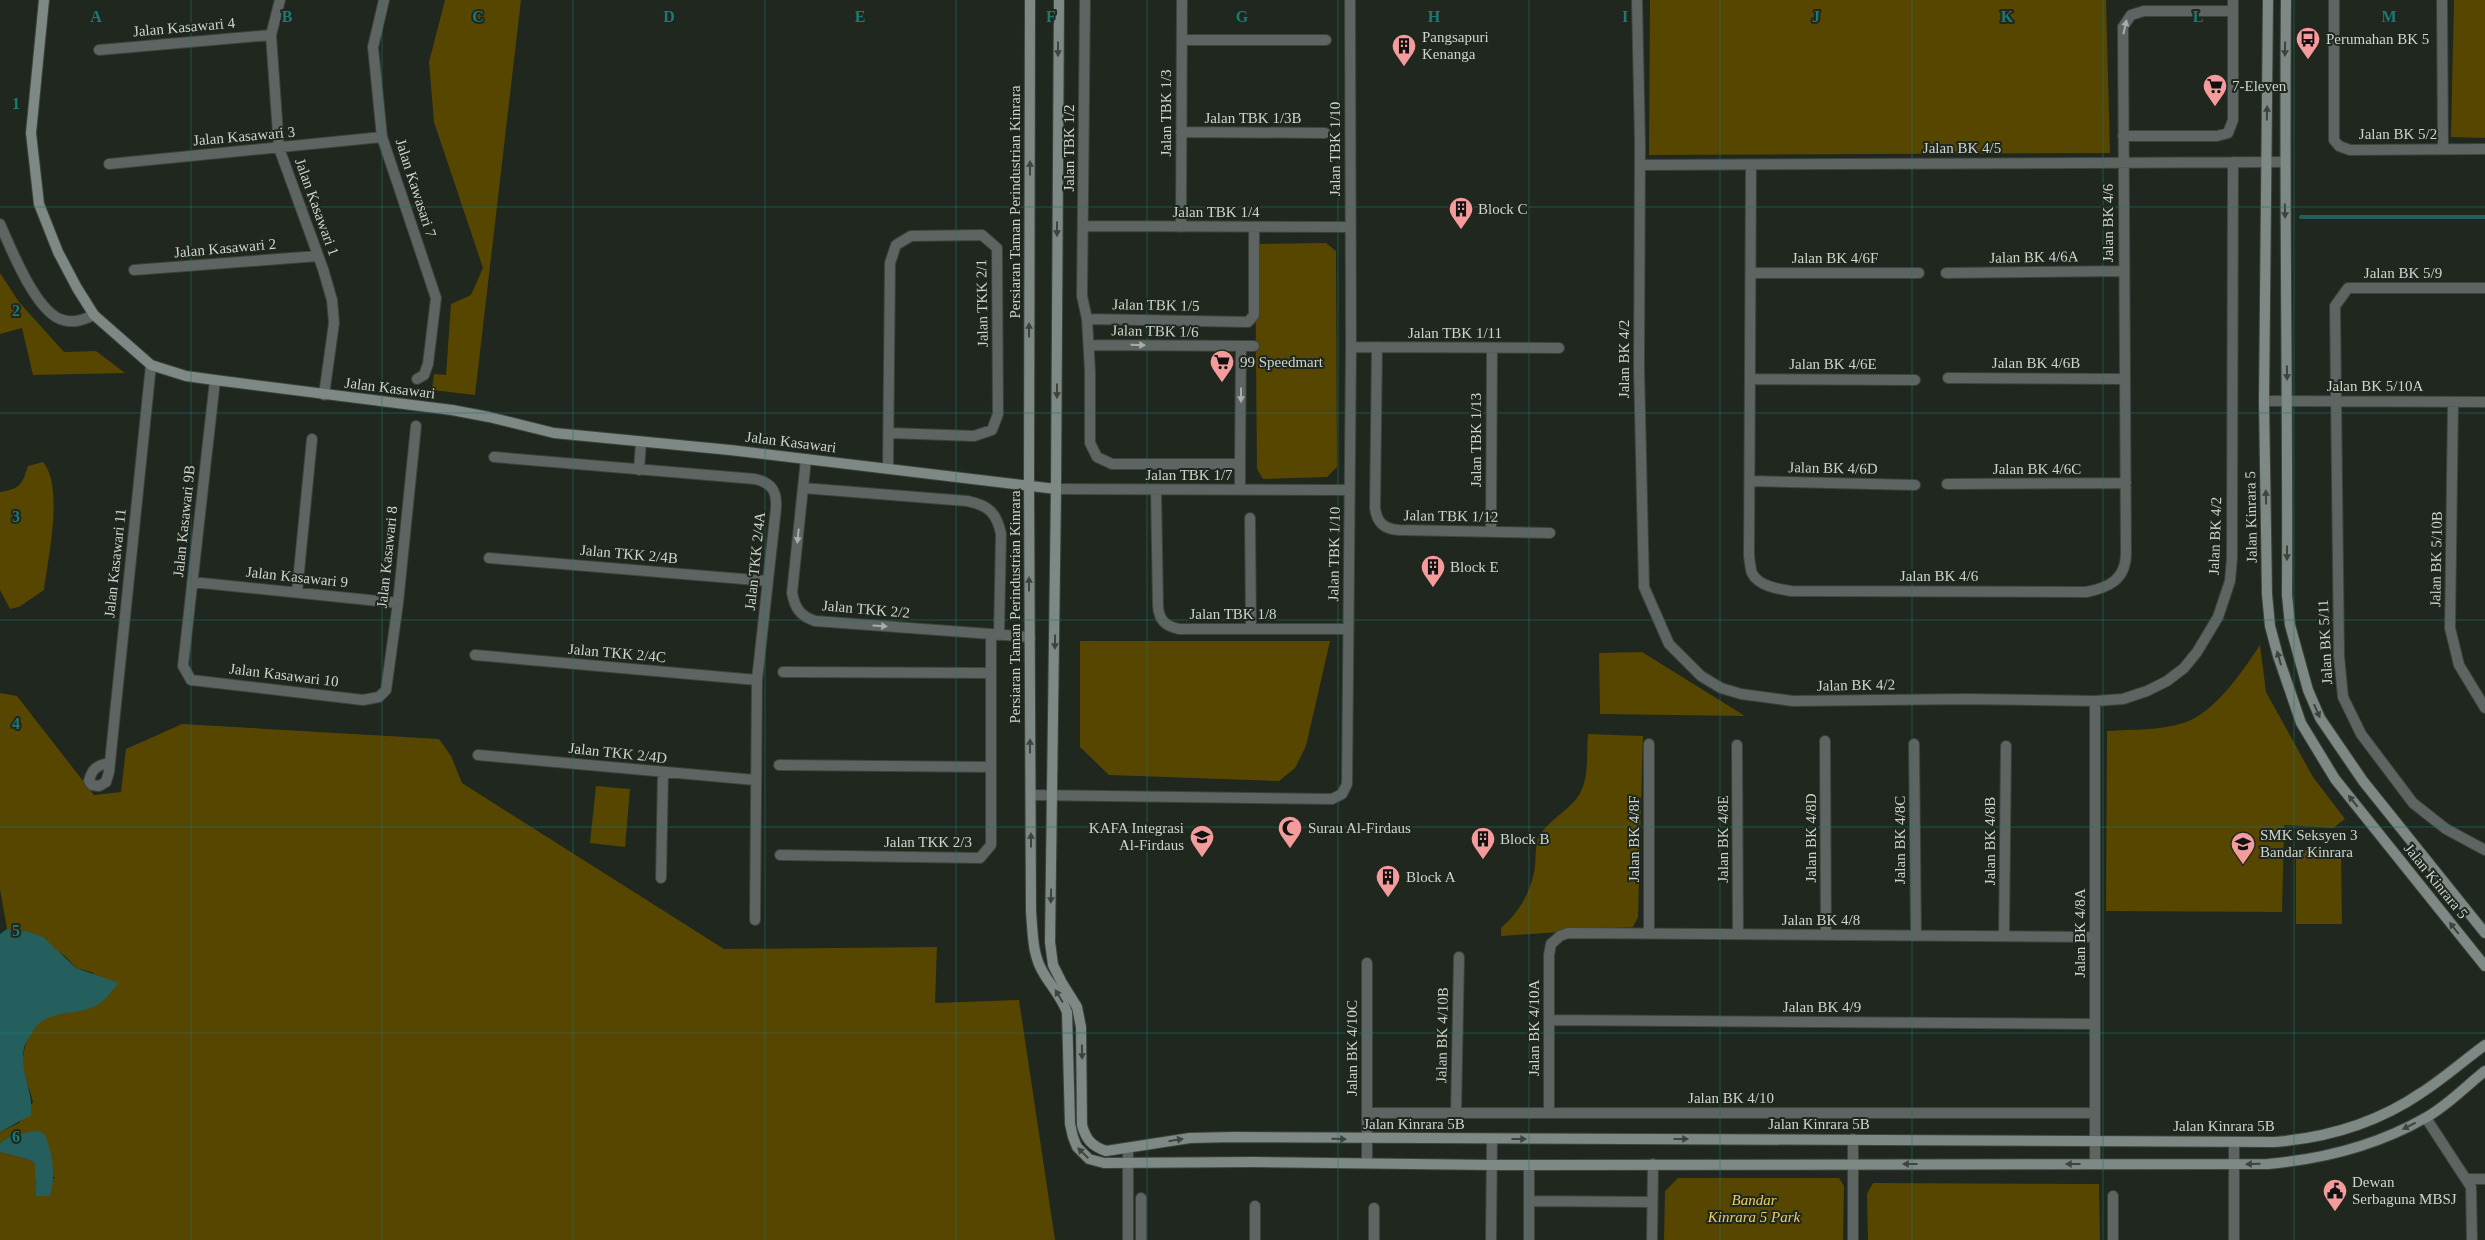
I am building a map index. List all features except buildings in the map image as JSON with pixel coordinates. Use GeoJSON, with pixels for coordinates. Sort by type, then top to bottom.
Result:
{"type":"FeatureCollection","features":[{"type":"Feature","properties":{"kind":"street","name":"Jalan Kasawari"},"geometry":{"type":"LineString","coordinates":[[44,0],[31,132],[39,204],[58,252],[94,315],[151,366],[186,376],[452,410],[554,433],[1029,484]]}},
{"type":"Feature","properties":{"kind":"street","name":"Jalan Kasawari 1"},"geometry":{"type":"LineString","coordinates":[[280,0],[271,35],[280,148],[332,300],[334,323],[324,395]]}},
{"type":"Feature","properties":{"kind":"street","name":"Jalan Kawasari 7"},"geometry":{"type":"LineString","coordinates":[[384,0],[373,47],[382,137],[436,298],[428,364],[424,375],[417,379]]}},
{"type":"Feature","properties":{"kind":"street","name":"Persiaran Taman Perindustrian Kinrara"},"geometry":{"type":"LineString","coordinates":[[1030,0],[1029,484],[1031,912],[1034,949],[1044,975],[1062,999],[1067,1012],[1070,1124],[1077,1147],[1089,1159],[1104,1163],[1128,1164]]}},
{"type":"Feature","properties":{"kind":"street"},"geometry":{"type":"LineString","coordinates":[[1058,0],[1056,489],[1050,942],[1053,965],[1077,1007],[1081,1027],[1082,1125],[1086,1137],[1095,1147],[1106,1151],[1128,1148],[1128,1240]]}},
{"type":"Feature","properties":{"kind":"street","name":"Jalan TBK 1/2"},"geometry":{"type":"LineString","coordinates":[[1082,296],[1085,0]]}},
{"type":"Feature","properties":{"kind":"street","name":"Jalan TBK 1/3"},"geometry":{"type":"LineString","coordinates":[[1181,227],[1182,0]]}},
{"type":"Feature","properties":{"kind":"street","name":"Jalan TBK 1/10"},"geometry":{"type":"LineString","coordinates":[[1031,795],[1332,799],[1342,794],[1347,784],[1351,348],[1349,227],[1350,0]]}},
{"type":"Feature","properties":{"kind":"street","name":"Jalan BK 4/2"},"geometry":{"type":"LineString","coordinates":[[1637,0],[1640,165],[1639,368],[1644,587],[1669,644],[1701,676],[1721,688],[1761,698],[1793,700],[2095,701],[2123,699],[2147,691],[2167,681],[2184,668],[2209,634],[2218,617],[2230,581],[2232,558],[2233,162]]}},
{"type":"Feature","properties":{"kind":"street","name":"Jalan Kinrara 5"},"geometry":{"type":"LineString","coordinates":[[2268,0],[2264,401],[2267,594],[2270,626],[2301,723],[2335,779],[2485,966]]}},
{"type":"Feature","properties":{"kind":"street","name":"Jalan Kinrara 5"},"geometry":{"type":"LineString","coordinates":[[2286,0],[2284,162],[2288,401],[2287,595],[2290,624],[2308,690],[2320,718],[2363,781],[2485,934]]}},
{"type":"Feature","properties":{"kind":"street","name":"Jalan BK 5/2"},"geometry":{"type":"LineString","coordinates":[[2334,0],[2334,140],[2339,146],[2350,150],[2485,149]]}},
{"type":"Feature","properties":{"kind":"street"},"geometry":{"type":"LineString","coordinates":[[2442,0],[2443,149]]}},
{"type":"Feature","properties":{"kind":"street"},"geometry":{"type":"LineString","coordinates":[[2123,136],[2216,136],[2228,133],[2233,120],[2233,5]]}},
{"type":"Feature","properties":{"kind":"street","name":"Jalan BK 4/6"},"geometry":{"type":"LineString","coordinates":[[1751,165],[1749,556],[1752,573],[1762,583],[1776,589],[1791,591],[2086,592],[2102,589],[2115,582],[2123,572],[2125,563],[2123,27],[2130,15],[2144,11],[2233,5]]}},
{"type":"Feature","properties":{"kind":"street","name":"Jalan Kasawari 4"},"geometry":{"type":"LineString","coordinates":[[99,50],[271,35]]}},
{"type":"Feature","properties":{"kind":"street"},"geometry":{"type":"LineString","coordinates":[[1182,40],[1326,40]]}},
{"type":"Feature","properties":{"kind":"street","name":"Jalan TBK 1/3B"},"geometry":{"type":"LineString","coordinates":[[1181,132],[1324,133]]}},
{"type":"Feature","properties":{"kind":"street","name":"Jalan Kasawari 3"},"geometry":{"type":"LineString","coordinates":[[109,164],[382,137]]}},
{"type":"Feature","properties":{"kind":"street","name":"Jalan BK 4/5"},"geometry":{"type":"LineString","coordinates":[[1640,165],[2284,162]]}},
{"type":"Feature","properties":{"kind":"street"},"geometry":{"type":"LineString","coordinates":[[0,224],[34,293],[52,314],[61,320],[78,322],[94,315]]}},
{"type":"Feature","properties":{"kind":"street","name":"Jalan TBK 1/4"},"geometry":{"type":"LineString","coordinates":[[1083,226],[1349,227]]}},
{"type":"Feature","properties":{"kind":"street","name":"Jalan TBK 1/5"},"geometry":{"type":"LineString","coordinates":[[1082,296],[1087,319],[1248,322],[1254,315],[1254,227]]}},
{"type":"Feature","properties":{"kind":"street","name":"Jalan TKK 2/1"},"geometry":{"type":"LineString","coordinates":[[888,468],[890,433],[890,263],[896,245],[911,236],[982,236],[997,248],[998,414],[992,430],[974,436],[890,433]]}},
{"type":"Feature","properties":{"kind":"street","name":"Jalan Kasawari 2"},"geometry":{"type":"LineString","coordinates":[[134,270],[318,256]]}},
{"type":"Feature","properties":{"kind":"street","name":"Jalan BK 4/6A"},"geometry":{"type":"LineString","coordinates":[[1946,273],[2123,271]]}},
{"type":"Feature","properties":{"kind":"street","name":"Jalan BK 4/6F"},"geometry":{"type":"LineString","coordinates":[[1751,273],[1919,273]]}},
{"type":"Feature","properties":{"kind":"street","name":"Jalan BK 5/9"},"geometry":{"type":"LineString","coordinates":[[2335,401],[2335,306],[2348,288],[2485,288]]}},
{"type":"Feature","properties":{"kind":"street"},"geometry":{"type":"LineString","coordinates":[[1087,319],[1089,345]]}},
{"type":"Feature","properties":{"kind":"street","name":"Jalan TBK 1/6"},"geometry":{"type":"LineString","coordinates":[[1240,464],[1112,464],[1097,457],[1090,443],[1089,345],[1254,346]]}},
{"type":"Feature","properties":{"kind":"street"},"geometry":{"type":"LineString","coordinates":[[1240,490],[1241,346]]}},
{"type":"Feature","properties":{"kind":"street","name":"Jalan TBK 1/11"},"geometry":{"type":"LineString","coordinates":[[1351,348],[1559,348]]}},
{"type":"Feature","properties":{"kind":"street","name":"Jalan TBK 1/12"},"geometry":{"type":"LineString","coordinates":[[1377,348],[1374,508],[1379,522],[1391,530],[1550,533]]}},
{"type":"Feature","properties":{"kind":"street","name":"Jalan TBK 1/13"},"geometry":{"type":"LineString","coordinates":[[1491,532],[1492,348]]}},
{"type":"Feature","properties":{"kind":"street","name":"Jalan Kasawari 11"},"geometry":{"type":"LineString","coordinates":[[108,763],[151,366]]}},
{"type":"Feature","properties":{"kind":"street","name":"Jalan BK 4/6B"},"geometry":{"type":"LineString","coordinates":[[1948,378],[2124,379]]}},
{"type":"Feature","properties":{"kind":"street","name":"Jalan BK 4/6E"},"geometry":{"type":"LineString","coordinates":[[1750,379],[1915,380]]}},
{"type":"Feature","properties":{"kind":"street","name":"Jalan Kasawari 9B"},"geometry":{"type":"LineString","coordinates":[[183,666],[215,380]]}},
{"type":"Feature","properties":{"kind":"street","name":"Jalan BK 5/10A"},"geometry":{"type":"LineString","coordinates":[[2264,401],[2485,402]]}},
{"type":"Feature","properties":{"kind":"street","name":"Jalan BK 5/11"},"geometry":{"type":"LineString","coordinates":[[2335,401],[2339,656],[2343,697],[2361,734],[2413,803],[2446,829],[2485,850]]}},
{"type":"Feature","properties":{"kind":"street","name":"Jalan BK 5/10B"},"geometry":{"type":"LineString","coordinates":[[2453,402],[2450,628],[2459,664],[2485,708]]}},
{"type":"Feature","properties":{"kind":"street","name":"Jalan Kasawari 8"},"geometry":{"type":"LineString","coordinates":[[386,690],[398,603],[416,426]]}},
{"type":"Feature","properties":{"kind":"street"},"geometry":{"type":"LineString","coordinates":[[297,592],[312,439]]}},
{"type":"Feature","properties":{"kind":"street"},"geometry":{"type":"LineString","coordinates":[[639,470],[641,442]]}},
{"type":"Feature","properties":{"kind":"street","name":"Jalan TKK 2/4A"},"geometry":{"type":"LineString","coordinates":[[494,457],[755,479],[766,482],[774,488],[776,498],[757,680],[755,920]]}},
{"type":"Feature","properties":{"kind":"street","name":"Jalan TKK 2/2"},"geometry":{"type":"LineString","coordinates":[[806,459],[792,593],[794,605],[805,618],[815,622],[1030,637]]}},
{"type":"Feature","properties":{"kind":"street","name":"Jalan BK 4/6D"},"geometry":{"type":"LineString","coordinates":[[1750,480],[1915,485]]}},
{"type":"Feature","properties":{"kind":"street","name":"Jalan BK 4/6C"},"geometry":{"type":"LineString","coordinates":[[1947,484],[2126,483]]}},
{"type":"Feature","properties":{"kind":"street","name":"Jalan TBK 1/7"},"geometry":{"type":"LineString","coordinates":[[1029,484],[1056,489],[1349,490]]}},
{"type":"Feature","properties":{"kind":"street"},"geometry":{"type":"LineString","coordinates":[[803,488],[967,500],[982,504],[991,510],[998,520],[1001,534],[995,635]]}},
{"type":"Feature","properties":{"kind":"street","name":"Jalan TBK 1/8"},"geometry":{"type":"LineString","coordinates":[[1156,490],[1158,606],[1162,622],[1169,627],[1179,629],[1348,628]]}},
{"type":"Feature","properties":{"kind":"street"},"geometry":{"type":"LineString","coordinates":[[1250,518],[1251,629]]}},
{"type":"Feature","properties":{"kind":"street","name":"Jalan TKK 2/4B"},"geometry":{"type":"LineString","coordinates":[[489,558],[767,582]]}},
{"type":"Feature","properties":{"kind":"street","name":"Jalan Kasawari 9"},"geometry":{"type":"LineString","coordinates":[[192,582],[398,603]]}},
{"type":"Feature","properties":{"kind":"street","name":"Jalan TKK 2/3"},"geometry":{"type":"LineString","coordinates":[[780,855],[980,858],[991,845],[991,674],[995,635]]}},
{"type":"Feature","properties":{"kind":"street","name":"Jalan TKK 2/4C"},"geometry":{"type":"LineString","coordinates":[[475,655],[757,680]]}},
{"type":"Feature","properties":{"kind":"street","name":"Jalan Kasawari 10"},"geometry":{"type":"LineString","coordinates":[[183,666],[191,680],[363,700],[379,697],[386,690]]}},
{"type":"Feature","properties":{"kind":"street"},"geometry":{"type":"LineString","coordinates":[[783,672],[991,674]]}},
{"type":"Feature","properties":{"kind":"street","name":"Jalan BK 4/8A"},"geometry":{"type":"LineString","coordinates":[[2095,701],[2095,1164]]}},
{"type":"Feature","properties":{"kind":"street","name":"Jalan BK 4/8D"},"geometry":{"type":"LineString","coordinates":[[1825,741],[1826,935]]}},
{"type":"Feature","properties":{"kind":"street","name":"Jalan BK 4/8F"},"geometry":{"type":"LineString","coordinates":[[1648,744],[1649,934]]}},
{"type":"Feature","properties":{"kind":"street","name":"Jalan BK 4/8C"},"geometry":{"type":"LineString","coordinates":[[1914,744],[1916,936]]}},
{"type":"Feature","properties":{"kind":"street","name":"Jalan BK 4/8E"},"geometry":{"type":"LineString","coordinates":[[1737,745],[1738,934]]}},
{"type":"Feature","properties":{"kind":"street","name":"Jalan BK 4/8B"},"geometry":{"type":"LineString","coordinates":[[2004,936],[2006,746]]}},
{"type":"Feature","properties":{"kind":"street","name":"Jalan TKK 2/4D"},"geometry":{"type":"LineString","coordinates":[[478,755],[755,780]]}},
{"type":"Feature","properties":{"kind":"street"},"geometry":{"type":"LineString","coordinates":[[779,765],[991,767]]}},
{"type":"Feature","properties":{"kind":"street"},"geometry":{"type":"LineString","coordinates":[[661,878],[663,773]]}},
{"type":"Feature","properties":{"kind":"street","name":"Jalan BK 4/8"},"geometry":{"type":"LineString","coordinates":[[1551,944],[1560,936],[1568,934],[2095,937]]}},
{"type":"Feature","properties":{"kind":"street","name":"Jalan BK 4/10A"},"geometry":{"type":"LineString","coordinates":[[1549,1114],[1551,944]]}},
{"type":"Feature","properties":{"kind":"street","name":"Jalan BK 4/10B"},"geometry":{"type":"LineString","coordinates":[[1456,1113],[1459,957]]}},
{"type":"Feature","properties":{"kind":"street","name":"Jalan BK 4/10C"},"geometry":{"type":"LineString","coordinates":[[1367,963],[1367,1163]]}},
{"type":"Feature","properties":{"kind":"street","name":"Jalan BK 4/9"},"geometry":{"type":"LineString","coordinates":[[1549,1020],[2095,1024]]}},
{"type":"Feature","properties":{"kind":"street","name":"Jalan Kinrara 5B"},"geometry":{"type":"LineString","coordinates":[[1128,1148],[1190,1138],[1854,1139],[2234,1142],[2303,1140],[2332,1134],[2365,1122],[2420,1094],[2485,1045]]}},
{"type":"Feature","properties":{"kind":"street"},"geometry":{"type":"LineString","coordinates":[[1128,1164],[2234,1164],[2295,1162],[2344,1152],[2390,1135],[2426,1118],[2485,1071]]}},
{"type":"Feature","properties":{"kind":"street","name":"Jalan BK 4/10"},"geometry":{"type":"LineString","coordinates":[[1367,1113],[2095,1113]]}},
{"type":"Feature","properties":{"kind":"street"},"geometry":{"type":"LineString","coordinates":[[2426,1118],[2467,1179],[2472,1198],[2472,1240]]}},
{"type":"Feature","properties":{"kind":"street"},"geometry":{"type":"LineString","coordinates":[[1491,1240],[1492,1139]]}},
{"type":"Feature","properties":{"kind":"street"},"geometry":{"type":"LineString","coordinates":[[1852,1240],[1854,1139]]}},
{"type":"Feature","properties":{"kind":"street"},"geometry":{"type":"LineString","coordinates":[[2234,1142],[2234,1240]]}},
{"type":"Feature","properties":{"kind":"street"},"geometry":{"type":"LineString","coordinates":[[1652,1240],[1653,1164]]}},
{"type":"Feature","properties":{"kind":"street"},"geometry":{"type":"LineString","coordinates":[[1529,1165],[1529,1240]]}},
{"type":"Feature","properties":{"kind":"street"},"geometry":{"type":"LineString","coordinates":[[2467,1179],[2485,1179]]}},
{"type":"Feature","properties":{"kind":"street"},"geometry":{"type":"LineString","coordinates":[[2114,1196],[2114,1240]]}},
{"type":"Feature","properties":{"kind":"street"},"geometry":{"type":"LineString","coordinates":[[1141,1198],[1141,1240]]}},
{"type":"Feature","properties":{"kind":"street"},"geometry":{"type":"LineString","coordinates":[[1529,1201],[1652,1202]]}},
{"type":"Feature","properties":{"kind":"street"},"geometry":{"type":"LineString","coordinates":[[1255,1206],[1255,1240]]}},
{"type":"Feature","properties":{"kind":"street"},"geometry":{"type":"LineString","coordinates":[[1374,1208],[1374,1240]]}},
{"type":"Feature","properties":{"kind":"green space"},"geometry":{"type":"Polygon","coordinates":[[[445,0],[521,0],[475,395],[432,390],[434,374],[446,375],[451,304],[471,295],[483,268],[434,122],[429,62],[445,0]]]}},
{"type":"Feature","properties":{"kind":"green space"},"geometry":{"type":"Polygon","coordinates":[[[1650,0],[2106,0],[2110,153],[1649,155],[1650,0]]]}},
{"type":"Feature","properties":{"kind":"green space"},"geometry":{"type":"Polygon","coordinates":[[[2454,0],[2485,0],[2485,138],[2451,137],[2454,0]]]}},
{"type":"Feature","properties":{"kind":"green space"},"geometry":{"type":"Polygon","coordinates":[[[1326,243],[1336,251],[1337,467],[1327,477],[1263,479],[1257,469],[1255,244],[1326,243]]]}},
{"type":"Feature","properties":{"kind":"green space"},"geometry":{"type":"Polygon","coordinates":[[[0,273],[19,302],[64,352],[96,351],[125,373],[33,375],[22,328],[0,334],[0,273]]]}},
{"type":"Feature","properties":{"kind":"green space"},"geometry":{"type":"Polygon","coordinates":[[[43,462],[49,473],[53,488],[54,505],[44,590],[19,607],[10,609],[0,590],[0,492],[19,485],[24,478],[28,466],[43,462]]]}},
{"type":"Feature","properties":{"kind":"green space"},"geometry":{"type":"Polygon","coordinates":[[[1080,641],[1330,641],[1306,746],[1295,768],[1279,781],[1109,775],[1080,747],[1080,641]]]}},
{"type":"Feature","properties":{"kind":"green space"},"geometry":{"type":"Polygon","coordinates":[[[2260,645],[2266,692],[2313,777],[2345,819],[2333,828],[2284,825],[2282,912],[2106,911],[2107,731],[2174,726],[2194,718],[2206,711],[2226,691],[2260,645]]]}},
{"type":"Feature","properties":{"kind":"green space"},"geometry":{"type":"Polygon","coordinates":[[[1642,652],[1745,716],[1600,714],[1599,653],[1642,652]]]}},
{"type":"Feature","properties":{"kind":"green space"},"geometry":{"type":"Polygon","coordinates":[[[0,693],[17,696],[94,795],[121,792],[126,749],[182,724],[439,739],[451,756],[462,783],[724,949],[937,947],[935,1003],[1019,1000],[1055,1240],[0,1240],[0,1152],[28,1159],[35,1164],[37,1172],[35,1185],[55,1178],[10,1136],[0,1143],[0,1132],[19,1123],[33,1102],[23,1065],[28,1038],[35,1026],[45,1018],[55,1014],[90,1007],[99,1003],[114,988],[91,972],[76,968],[65,956],[25,931],[7,929],[0,889],[0,693]]]}},
{"type":"Feature","properties":{"kind":"green space"},"geometry":{"type":"Polygon","coordinates":[[[1588,734],[1643,736],[1638,917],[1633,927],[1501,936],[1501,928],[1519,908],[1528,892],[1535,866],[1538,839],[1546,827],[1577,798],[1581,791],[1586,776],[1588,734]]]}},
{"type":"Feature","properties":{"kind":"green space"},"geometry":{"type":"Polygon","coordinates":[[[596,786],[630,789],[625,847],[590,843],[596,786]]]}},
{"type":"Feature","properties":{"kind":"green space"},"geometry":{"type":"Polygon","coordinates":[[[2296,850],[2341,850],[2342,924],[2296,924],[2296,850]]]}},
{"type":"Feature","properties":{"kind":"green space","name":"Bandar Kinrara 5 Park"},"geometry":{"type":"Polygon","coordinates":[[[1678,1178],[1839,1178],[1844,1186],[1843,1240],[1664,1240],[1665,1191],[1678,1178]]]}},
{"type":"Feature","properties":{"kind":"green space"},"geometry":{"type":"Polygon","coordinates":[[[1873,1183],[2099,1184],[2100,1240],[1868,1240],[1867,1194],[1873,1183]]]}},
{"type":"Feature","properties":{"kind":"water"},"geometry":{"type":"Polygon","coordinates":[[[7,929],[25,931],[43,937],[76,968],[119,983],[99,1004],[51,1017],[37,1026],[25,1044],[23,1057],[31,1115],[0,1132],[0,934],[7,929]]]}},
{"type":"Feature","properties":{"kind":"water"},"geometry":{"type":"Polygon","coordinates":[[[35,1131],[44,1133],[50,1149],[53,1180],[50,1196],[36,1196],[35,1164],[28,1159],[0,1152],[0,1143],[10,1136],[35,1131]]]}},
{"type":"Feature","properties":{"kind":"waterway"},"geometry":{"type":"LineString","coordinates":[[2301,217],[2485,217]]}},
{"type":"Feature","properties":{"kind":"place","name":"Perumahan BK 5"},"geometry":{"type":"Point","coordinates":[2308,60]}},
{"type":"Feature","properties":{"kind":"place","name":"Pangsapuri Kenanga"},"geometry":{"type":"Point","coordinates":[1404,67]}},
{"type":"Feature","properties":{"kind":"place","name":"7-Eleven"},"geometry":{"type":"Point","coordinates":[2215,107]}},
{"type":"Feature","properties":{"kind":"place","name":"Block C"},"geometry":{"type":"Point","coordinates":[1461,230]}},
{"type":"Feature","properties":{"kind":"place","name":"99 Speedmart"},"geometry":{"type":"Point","coordinates":[1222,383]}},
{"type":"Feature","properties":{"kind":"place","name":"Block E"},"geometry":{"type":"Point","coordinates":[1433,588]}},
{"type":"Feature","properties":{"kind":"place","name":"Surau Al-Firdaus"},"geometry":{"type":"Point","coordinates":[1290,849]}},
{"type":"Feature","properties":{"kind":"place","name":"KAFA Integrasi Al-Firdaus"},"geometry":{"type":"Point","coordinates":[1202,858]}},
{"type":"Feature","properties":{"kind":"place","name":"Block B"},"geometry":{"type":"Point","coordinates":[1483,860]}},
{"type":"Feature","properties":{"kind":"place","name":"SMK Seksyen 3 Bandar Kinrara"},"geometry":{"type":"Point","coordinates":[2243,865]}},
{"type":"Feature","properties":{"kind":"place","name":"Block A"},"geometry":{"type":"Point","coordinates":[1388,898]}},
{"type":"Feature","properties":{"kind":"place","name":"Dewan Serbaguna MBSJ"},"geometry":{"type":"Point","coordinates":[2335,1212]}}]}
